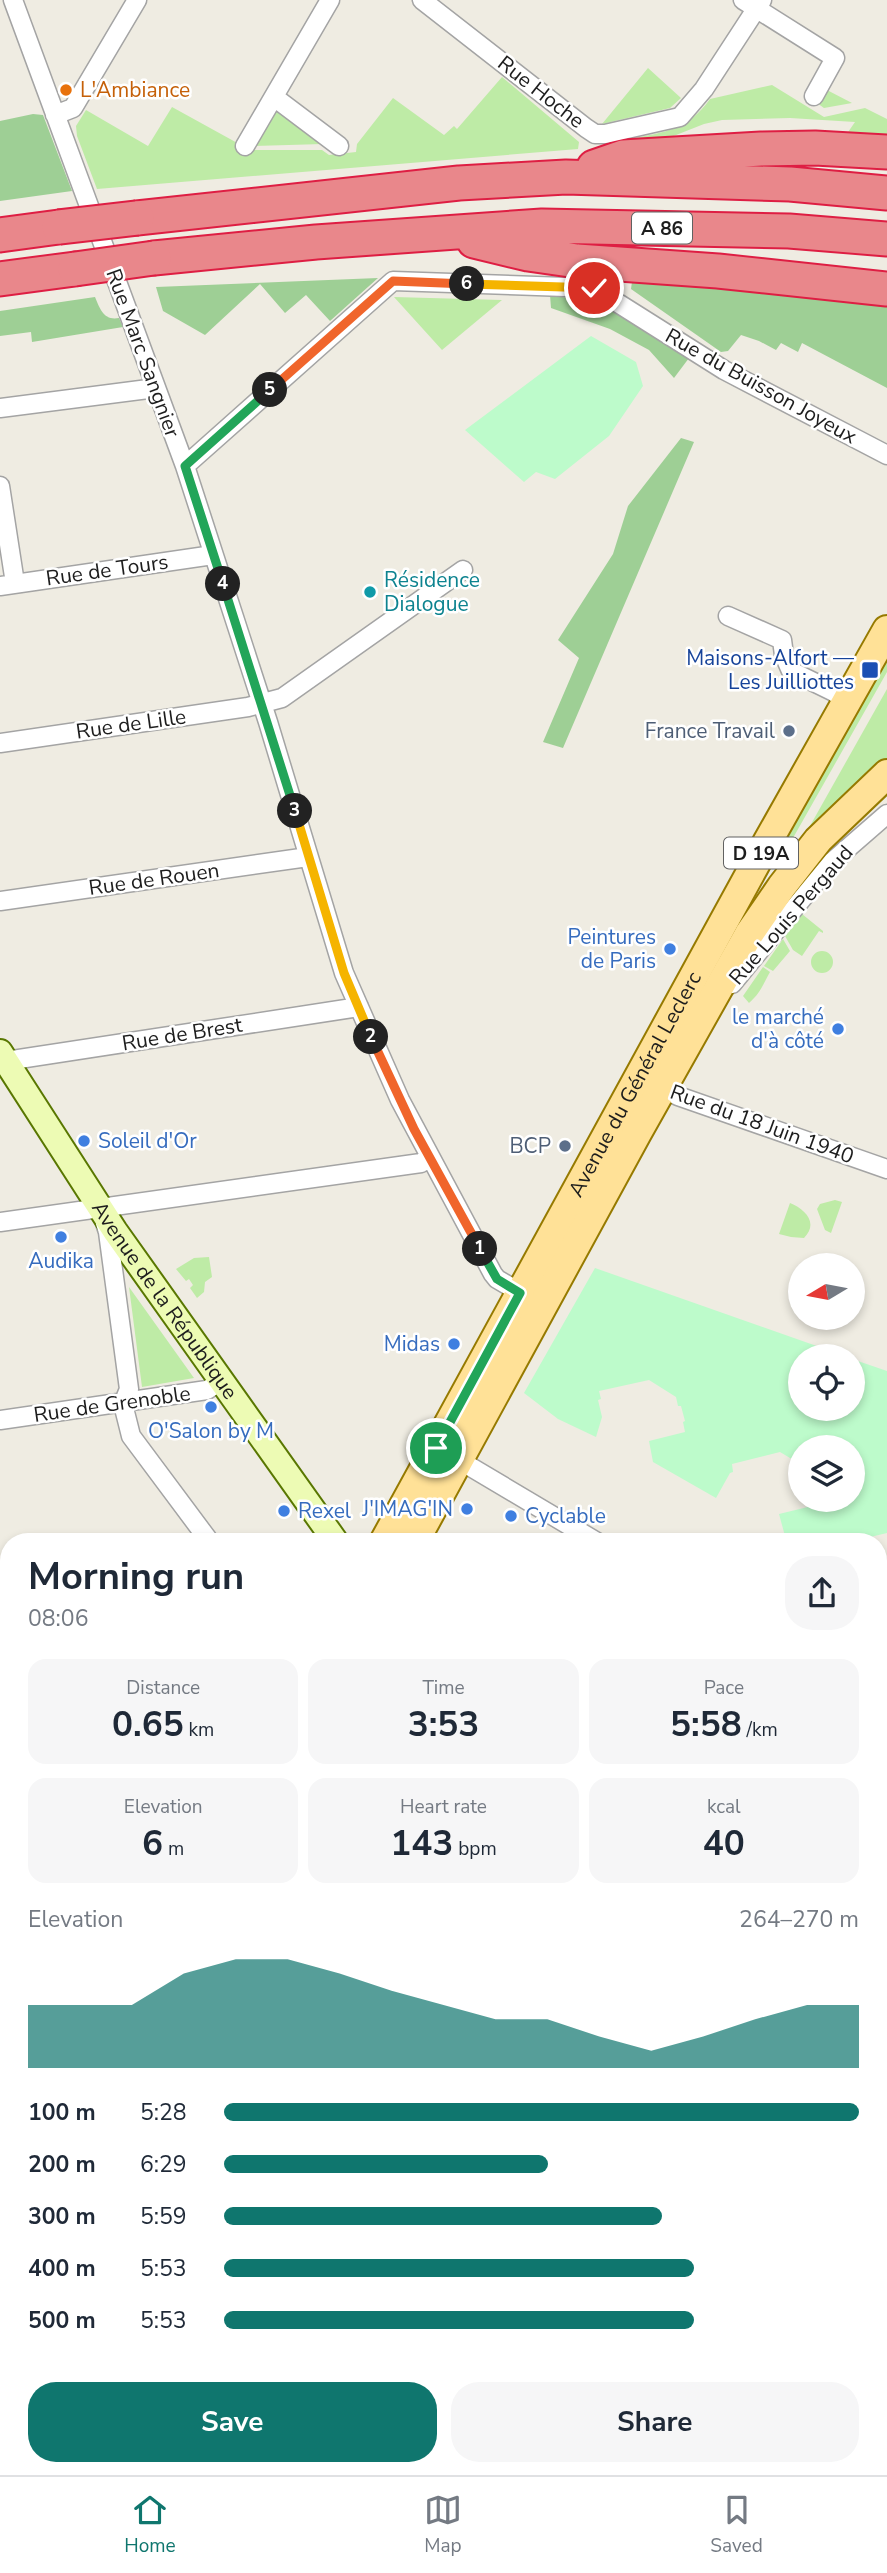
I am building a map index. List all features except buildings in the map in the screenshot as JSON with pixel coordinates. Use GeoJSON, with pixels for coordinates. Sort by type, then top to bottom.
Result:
{"type":"FeatureCollection","features":[{"type":"Feature","properties":{"kind":"highway"},"geometry":{"type":"LineString","coordinates":[[566,177],[623,157],[761,149],[816,148],[887,152]]}},
{"type":"Feature","properties":{"kind":"highway","name":"A 86"},"geometry":{"type":"LineString","coordinates":[[0,235],[459,183],[566,177],[790,184],[887,192]]}},
{"type":"Feature","properties":{"kind":"highway","name":"A 86"},"geometry":{"type":"LineString","coordinates":[[0,279],[153,258],[437,233],[556,226],[789,231],[887,239]]}},
{"type":"Feature","properties":{"kind":"highway"},"geometry":{"type":"LineString","coordinates":[[437,233],[528,254],[577,261],[718,271],[887,289]]}},
{"type":"Feature","properties":{"kind":"highway"},"geometry":{"type":"LineString","coordinates":[[528,254],[579,251],[887,269]]}},
{"type":"Feature","properties":{"kind":"main road","name":"Avenue du Général Leclerc"},"geometry":{"type":"LineString","coordinates":[[419,1533],[459,1460],[532,1299],[651,1082],[846,701],[887,630]]}},
{"type":"Feature","properties":{"kind":"main road","name":"Avenue du Général Leclerc"},"geometry":{"type":"LineString","coordinates":[[651,1082],[699,1021],[749,934],[782,886],[818,840],[887,774]]}},
{"type":"Feature","properties":{"kind":"main road","name":"Avenue de la République"},"geometry":{"type":"LineString","coordinates":[[3,1057],[99,1207],[330,1533]]}},
{"type":"Feature","properties":{"kind":"main road","name":"Avenue du Général Leclerc"},"geometry":{"type":"LineString","coordinates":[[389,1533],[444,1434],[532,1299]]}},
{"type":"Feature","properties":{"kind":"main road"},"geometry":{"type":"LineString","coordinates":[[444,1434],[449,1451],[459,1460]]}},
{"type":"Feature","properties":{"kind":"street"},"geometry":{"type":"LineString","coordinates":[[55,115],[73,108],[137,0]]}},
{"type":"Feature","properties":{"kind":"street"},"geometry":{"type":"LineString","coordinates":[[245,146],[330,0]]}},
{"type":"Feature","properties":{"kind":"street","name":"Rue Hoche"},"geometry":{"type":"LineString","coordinates":[[422,0],[595,134],[680,117],[704,89],[753,3]]}},
{"type":"Feature","properties":{"kind":"street"},"geometry":{"type":"LineString","coordinates":[[753,3],[835,58],[814,96]]}},
{"type":"Feature","properties":{"kind":"street","name":"Rue Marc Sangnier"},"geometry":{"type":"LineString","coordinates":[[20,5],[55,115],[185,466],[262,704],[344,973],[389,1079],[493,1274],[532,1299]]}},
{"type":"Feature","properties":{"kind":"street"},"geometry":{"type":"LineString","coordinates":[[274,97],[340,146]]}},
{"type":"Feature","properties":{"kind":"street","name":"Rue du Buisson Joyeux"},"geometry":{"type":"LineString","coordinates":[[185,466],[393,281],[594,288],[724,370],[887,455]]}},
{"type":"Feature","properties":{"kind":"street"},"geometry":{"type":"LineString","coordinates":[[0,408],[156,388]]}},
{"type":"Feature","properties":{"kind":"street"},"geometry":{"type":"LineString","coordinates":[[0,486],[8,585]]}},
{"type":"Feature","properties":{"kind":"street","name":"Rue de Tours"},"geometry":{"type":"LineString","coordinates":[[8,585],[213,555]]}},
{"type":"Feature","properties":{"kind":"street","name":"Rue de Lille"},"geometry":{"type":"LineString","coordinates":[[0,743],[262,704],[282,698],[463,570]]}},
{"type":"Feature","properties":{"kind":"street"},"geometry":{"type":"LineString","coordinates":[[729,616],[782,640],[784,655],[791,671],[834,692],[846,701]]}},
{"type":"Feature","properties":{"kind":"street","name":"Rue Louis Pergaud"},"geometry":{"type":"LineString","coordinates":[[699,1021],[833,861],[887,814]]}},
{"type":"Feature","properties":{"kind":"street","name":"Rue de Rouen"},"geometry":{"type":"LineString","coordinates":[[0,901],[308,857]]}},
{"type":"Feature","properties":{"kind":"street","name":"Rue de Brest"},"geometry":{"type":"LineString","coordinates":[[3,1057],[359,1007]]}},
{"type":"Feature","properties":{"kind":"street","name":"Rue du 18 Juin 1940"},"geometry":{"type":"LineString","coordinates":[[651,1082],[678,1096],[887,1169]]}},
{"type":"Feature","properties":{"kind":"street"},"geometry":{"type":"LineString","coordinates":[[0,1222],[421,1163],[430,1157]]}},
{"type":"Feature","properties":{"kind":"street"},"geometry":{"type":"LineString","coordinates":[[99,1207],[108,1232],[129,1389],[123,1404],[131,1436],[203,1533]]}},
{"type":"Feature","properties":{"kind":"street","name":"Rue de Grenoble"},"geometry":{"type":"LineString","coordinates":[[0,1420],[207,1390],[221,1381]]}},
{"type":"Feature","properties":{"kind":"street"},"geometry":{"type":"LineString","coordinates":[[459,1460],[582,1533]]}},
{"type":"Feature","properties":{"kind":"green space"},"geometry":{"type":"Polygon","coordinates":[[[648,68],[681,98],[670,108],[602,124],[648,68]]]}},
{"type":"Feature","properties":{"kind":"green space"},"geometry":{"type":"Polygon","coordinates":[[[502,77],[579,142],[578,149],[97,189],[77,136],[76,126],[86,110],[148,146],[172,107],[250,150],[322,150],[329,155],[356,152],[357,144],[393,98],[444,135],[454,126],[457,129],[502,77]]]}},
{"type":"Feature","properties":{"kind":"green space"},"geometry":{"type":"Polygon","coordinates":[[[772,85],[824,117],[865,108],[887,119],[887,138],[846,135],[855,122],[790,118],[722,120],[671,137],[630,142],[630,139],[675,128],[693,117],[710,99],[772,85]]]}},
{"type":"Feature","properties":{"kind":"green space"},"geometry":{"type":"Polygon","coordinates":[[[825,89],[852,103],[824,108],[817,103],[825,89]]]}},
{"type":"Feature","properties":{"kind":"green space"},"geometry":{"type":"Polygon","coordinates":[[[279,109],[323,144],[253,146],[279,109]]]}},
{"type":"Feature","properties":{"kind":"green space"},"geometry":{"type":"Polygon","coordinates":[[[33,114],[43,115],[72,191],[0,201],[0,121],[33,114]]]}},
{"type":"Feature","properties":{"kind":"green space"},"geometry":{"type":"Polygon","coordinates":[[[633,274],[887,303],[887,388],[802,343],[798,352],[781,343],[776,350],[741,335],[728,351],[721,352],[631,289],[633,274]]]}},
{"type":"Feature","properties":{"kind":"green space"},"geometry":{"type":"Polygon","coordinates":[[[378,278],[330,321],[306,295],[285,313],[260,284],[205,335],[163,311],[156,287],[378,278]]]}},
{"type":"Feature","properties":{"kind":"green space"},"geometry":{"type":"Polygon","coordinates":[[[550,295],[599,303],[638,322],[689,358],[674,378],[649,350],[610,329],[551,308],[550,295]]]}},
{"type":"Feature","properties":{"kind":"green space"},"geometry":{"type":"Polygon","coordinates":[[[95,297],[103,313],[110,318],[119,318],[123,327],[32,342],[31,332],[0,336],[0,311],[95,297]]]}},
{"type":"Feature","properties":{"kind":"green space"},"geometry":{"type":"Polygon","coordinates":[[[394,297],[502,300],[442,350],[394,297]]]}},
{"type":"Feature","properties":{"kind":"green space"},"geometry":{"type":"Polygon","coordinates":[[[591,336],[636,362],[643,386],[609,436],[555,479],[536,472],[524,482],[465,430],[591,336]]]}},
{"type":"Feature","properties":{"kind":"green space"},"geometry":{"type":"Polygon","coordinates":[[[681,438],[694,442],[563,748],[543,742],[579,658],[558,640],[613,554],[628,506],[681,438]]]}},
{"type":"Feature","properties":{"kind":"green space"},"geometry":{"type":"Polygon","coordinates":[[[887,648],[887,672],[793,838],[767,867],[887,648]]]}},
{"type":"Feature","properties":{"kind":"green space"},"geometry":{"type":"Polygon","coordinates":[[[887,689],[887,761],[745,920],[772,875],[806,833],[887,689]]]}},
{"type":"Feature","properties":{"kind":"green space"},"geometry":{"type":"Polygon","coordinates":[[[802,914],[823,933],[819,931],[802,956],[793,950],[785,936],[802,914]]]}},
{"type":"Feature","properties":{"kind":"green space"},"geometry":{"type":"Polygon","coordinates":[[[783,939],[790,951],[773,971],[764,966],[783,939]]]}},
{"type":"Feature","properties":{"kind":"green space"},"geometry":{"type":"Polygon","coordinates":[[[822,951],[830,954],[833,962],[830,970],[822,973],[814,970],[811,962],[814,954],[822,951]]]}},
{"type":"Feature","properties":{"kind":"green space"},"geometry":{"type":"Polygon","coordinates":[[[763,967],[770,972],[749,1003],[743,996],[763,967]]]}},
{"type":"Feature","properties":{"kind":"green space"},"geometry":{"type":"Polygon","coordinates":[[[835,1200],[842,1202],[831,1233],[825,1230],[817,1209],[820,1204],[835,1200]]]}},
{"type":"Feature","properties":{"kind":"green space"},"geometry":{"type":"Polygon","coordinates":[[[790,1203],[801,1209],[810,1222],[804,1238],[779,1234],[790,1203]]]}},
{"type":"Feature","properties":{"kind":"green space"},"geometry":{"type":"Polygon","coordinates":[[[209,1257],[212,1277],[205,1282],[204,1292],[197,1298],[190,1288],[193,1285],[189,1279],[186,1281],[176,1269],[194,1258],[209,1257]]]}},
{"type":"Feature","properties":{"kind":"green space"},"geometry":{"type":"Polygon","coordinates":[[[595,1268],[811,1344],[788,1344],[788,1421],[865,1421],[865,1363],[887,1371],[887,1533],[784,1533],[779,1514],[865,1512],[865,1435],[788,1435],[788,1457],[780,1452],[732,1464],[733,1472],[716,1498],[653,1462],[649,1441],[685,1432],[685,1421],[676,1397],[649,1380],[599,1391],[602,1417],[596,1437],[558,1419],[524,1393],[595,1268]]]}},
{"type":"Feature","properties":{"kind":"green space"},"geometry":{"type":"Polygon","coordinates":[[[129,1287],[194,1378],[142,1387],[129,1287]]]}},
{"type":"Feature","properties":{"kind":"place","name":"L'Ambiance"},"geometry":{"type":"Point","coordinates":[66,90]}},
{"type":"Feature","properties":{"kind":"place","name":"Résidence Dialogue"},"geometry":{"type":"Point","coordinates":[370,592]}},
{"type":"Feature","properties":{"kind":"place","name":"Maisons-Alfort — Les Juilliottes"},"geometry":{"type":"Point","coordinates":[870,670]}},
{"type":"Feature","properties":{"kind":"place","name":"France Travail"},"geometry":{"type":"Point","coordinates":[789,731]}},
{"type":"Feature","properties":{"kind":"place","name":"Peintures de Paris"},"geometry":{"type":"Point","coordinates":[670,949]}},
{"type":"Feature","properties":{"kind":"place","name":"le marché d'à côté"},"geometry":{"type":"Point","coordinates":[838,1029]}},
{"type":"Feature","properties":{"kind":"place","name":"Soleil d'Or"},"geometry":{"type":"Point","coordinates":[84,1141]}},
{"type":"Feature","properties":{"kind":"place","name":"BCP"},"geometry":{"type":"Point","coordinates":[565,1146]}},
{"type":"Feature","properties":{"kind":"place","name":"Audika"},"geometry":{"type":"Point","coordinates":[61,1237]}},
{"type":"Feature","properties":{"kind":"place","name":"Midas"},"geometry":{"type":"Point","coordinates":[454,1344]}},
{"type":"Feature","properties":{"kind":"place","name":"O'Salon by M"},"geometry":{"type":"Point","coordinates":[211,1407]}},
{"type":"Feature","properties":{"kind":"place","name":"J'IMAG'IN"},"geometry":{"type":"Point","coordinates":[467,1509]}},
{"type":"Feature","properties":{"kind":"place","name":"Rexel"},"geometry":{"type":"Point","coordinates":[284,1511]}},
{"type":"Feature","properties":{"kind":"place","name":"Cyclable"},"geometry":{"type":"Point","coordinates":[511,1516]}},
{"type":"Feature","properties":{"kind":"route"},"geometry":{"type":"LineString","coordinates":[[436,1448],[520,1293],[493,1274],[389,1079],[344,973],[268,722],[185,466],[393,281],[594,288]]}}]}
